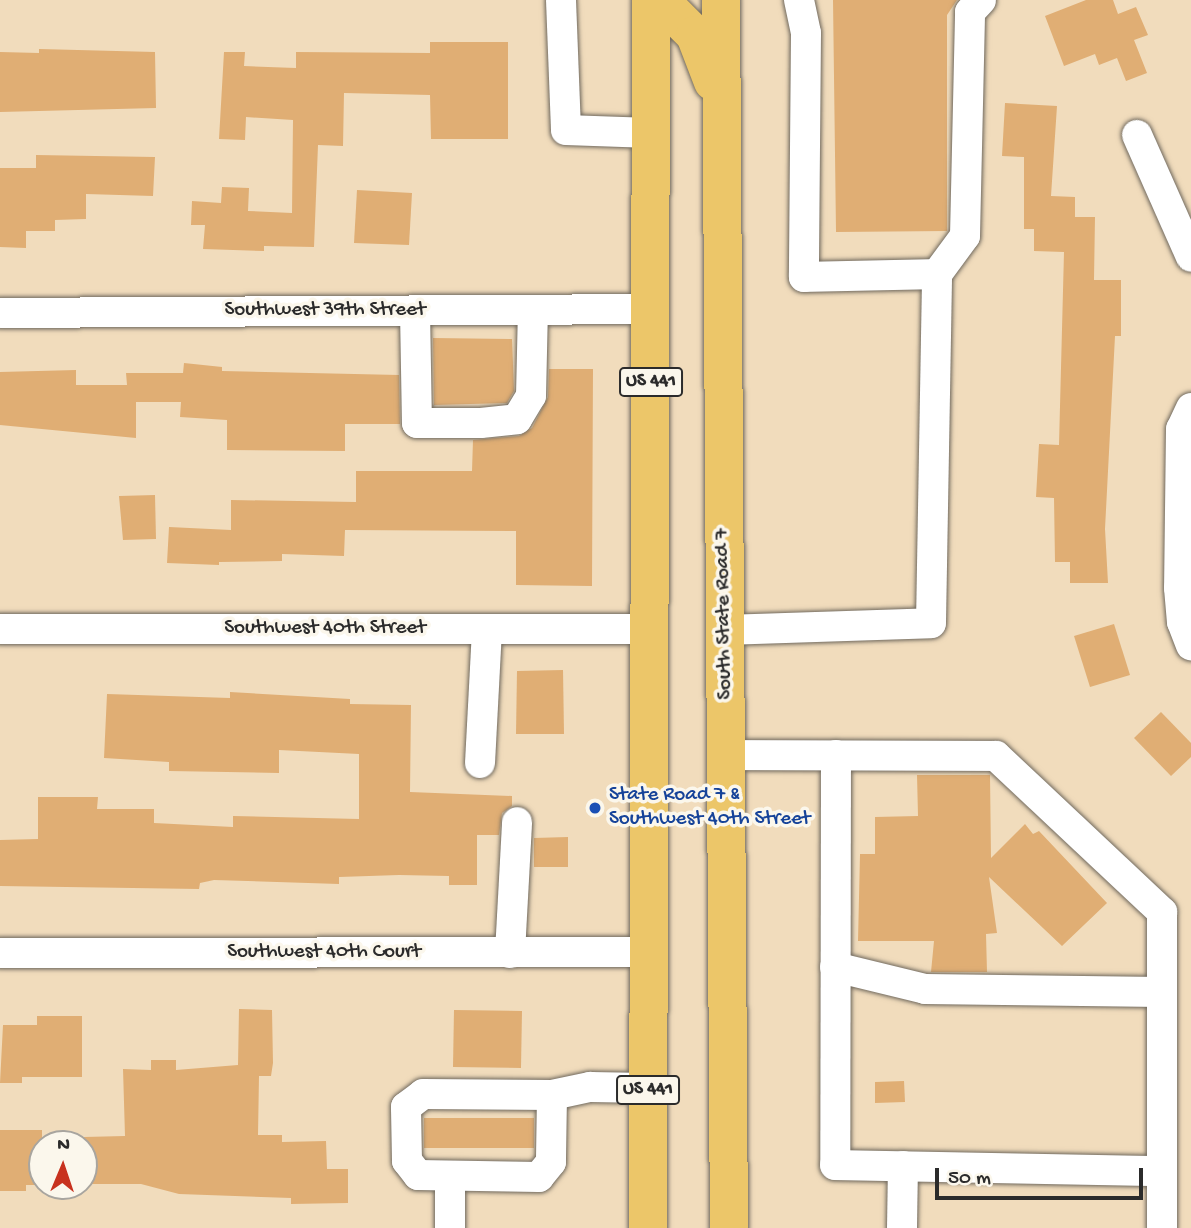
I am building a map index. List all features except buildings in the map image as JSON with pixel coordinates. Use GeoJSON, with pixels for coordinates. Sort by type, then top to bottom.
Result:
{"type":"FeatureCollection","features":[{"type":"Feature","properties":{"kind":"main road","name":"US 441"},"geometry":{"type":"LineString","coordinates":[[648,1228],[651,0]]}},
{"type":"Feature","properties":{"kind":"main road"},"geometry":{"type":"LineString","coordinates":[[660,0],[695,35],[722,107]]}},
{"type":"Feature","properties":{"kind":"main road","name":"South State Road 7"},"geometry":{"type":"LineString","coordinates":[[721,0],[729,1228]]}},
{"type":"Feature","properties":{"kind":"street"},"geometry":{"type":"LineString","coordinates":[[561,0],[566,130],[651,133]]}},
{"type":"Feature","properties":{"kind":"street"},"geometry":{"type":"LineString","coordinates":[[799,0],[806,33],[804,277],[937,274]]}},
{"type":"Feature","properties":{"kind":"street"},"geometry":{"type":"LineString","coordinates":[[724,630],[932,623],[937,274],[965,236],[970,12],[981,0]]}},
{"type":"Feature","properties":{"kind":"street"},"geometry":{"type":"LineString","coordinates":[[1137,135],[1191,257]]}},
{"type":"Feature","properties":{"kind":"street","name":"Southwest 39th Street"},"geometry":{"type":"LineString","coordinates":[[0,313],[651,309]]}},
{"type":"Feature","properties":{"kind":"street"},"geometry":{"type":"LineString","coordinates":[[415,311],[417,423],[456,423],[516,419],[531,396],[533,310]]}},
{"type":"Feature","properties":{"kind":"street"},"geometry":{"type":"LineString","coordinates":[[1191,408],[1181,429],[1179,588],[1182,622],[1191,645]]}},
{"type":"Feature","properties":{"kind":"street","name":"Southwest 40th Street"},"geometry":{"type":"LineString","coordinates":[[0,629],[650,629]]}},
{"type":"Feature","properties":{"kind":"street"},"geometry":{"type":"LineString","coordinates":[[480,763],[487,630]]}},
{"type":"Feature","properties":{"kind":"street"},"geometry":{"type":"LineString","coordinates":[[726,755],[996,755],[1162,912],[1162,1228]]}},
{"type":"Feature","properties":{"kind":"street"},"geometry":{"type":"LineString","coordinates":[[836,755],[835,1165],[1162,1171]]}},
{"type":"Feature","properties":{"kind":"street"},"geometry":{"type":"LineString","coordinates":[[510,953],[517,822]]}},
{"type":"Feature","properties":{"kind":"street","name":"Southwest 40th Court"},"geometry":{"type":"LineString","coordinates":[[0,953],[648,952]]}},
{"type":"Feature","properties":{"kind":"street"},"geometry":{"type":"LineString","coordinates":[[835,967],[925,989],[1161,992]]}},
{"type":"Feature","properties":{"kind":"street"},"geometry":{"type":"LineString","coordinates":[[552,1095],[551,1162],[539,1177],[418,1175],[407,1161],[406,1107],[423,1094],[552,1095],[590,1087],[648,1088]]}},
{"type":"Feature","properties":{"kind":"street"},"geometry":{"type":"LineString","coordinates":[[902,1228],[903,1166]]}},
{"type":"Feature","properties":{"kind":"street"},"geometry":{"type":"LineString","coordinates":[[450,1177],[450,1228]]}},
{"type":"Feature","properties":{"kind":"place","name":"State Road 7 & Southwest 40th Street"},"geometry":{"type":"Point","coordinates":[595,808]}}]}
